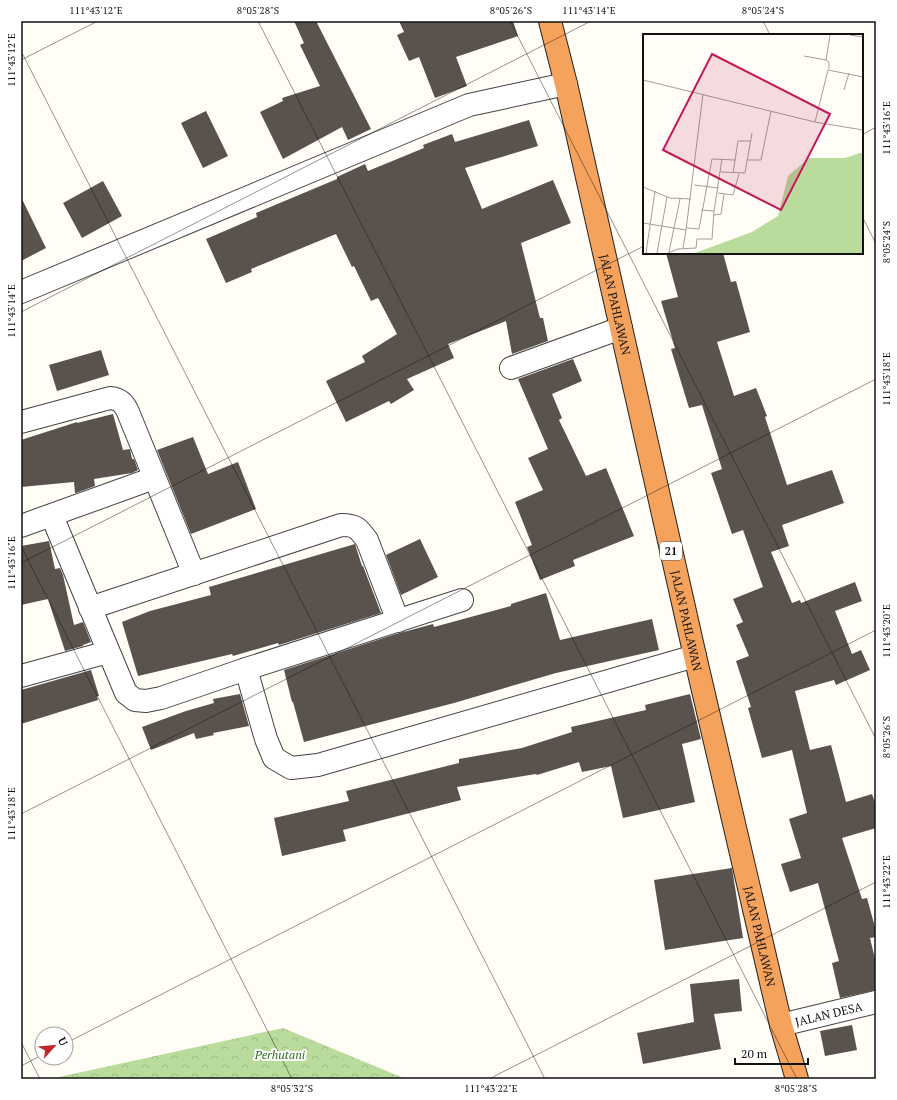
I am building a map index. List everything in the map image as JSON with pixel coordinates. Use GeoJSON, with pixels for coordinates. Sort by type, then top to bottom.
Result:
{"type":"FeatureCollection","features":[{"type":"Feature","properties":{"kind":"highway","name":"JALAN PAHLAWAN"},"geometry":{"type":"LineString","coordinates":[[550,21],[566,84],[695,656],[781,1024],[797,1079]]}},
{"type":"Feature","properties":{"kind":"street"},"geometry":{"type":"LineString","coordinates":[[21,292],[469,105],[566,84]]}},
{"type":"Feature","properties":{"kind":"street"},"geometry":{"type":"LineString","coordinates":[[511,368],[621,328]]}},
{"type":"Feature","properties":{"kind":"street"},"geometry":{"type":"LineString","coordinates":[[21,422],[110,398],[116,399],[125,406],[194,574]]}},
{"type":"Feature","properties":{"kind":"street"},"geometry":{"type":"LineString","coordinates":[[21,526],[154,478]]}},
{"type":"Feature","properties":{"kind":"street"},"geometry":{"type":"LineString","coordinates":[[52,516],[126,693],[135,700],[146,701],[161,698],[246,669],[462,600]]}},
{"type":"Feature","properties":{"kind":"street"},"geometry":{"type":"LineString","coordinates":[[90,608],[341,526],[352,525],[360,530],[367,540],[398,621]]}},
{"type":"Feature","properties":{"kind":"street"},"geometry":{"type":"LineString","coordinates":[[21,676],[108,652]]}},
{"type":"Feature","properties":{"kind":"street"},"geometry":{"type":"LineString","coordinates":[[246,669],[266,739],[274,758],[292,768],[318,765],[695,656]]}},
{"type":"Feature","properties":{"kind":"street","name":"JALAN DESA"},"geometry":{"type":"LineString","coordinates":[[781,1024],[876,1002]]}},
{"type":"Feature","properties":{"kind":"green space","name":"Perhutani"},"geometry":{"type":"Polygon","coordinates":[[[283,1028],[406,1079],[50,1079],[283,1028]]]}},
{"type":"Feature","properties":{"kind":"building"},"geometry":{"type":"Polygon","coordinates":[[[294,21],[316,21],[371,129],[348,140],[342,127],[283,159],[260,112],[283,101],[282,98],[320,86],[300,45],[304,43],[294,21]]]}},
{"type":"Feature","properties":{"kind":"building"},"geometry":{"type":"Polygon","coordinates":[[[399,21],[513,21],[518,36],[456,57],[467,86],[435,98],[419,57],[409,61],[397,35],[404,32],[399,21]]]}},
{"type":"Feature","properties":{"kind":"building"},"geometry":{"type":"Polygon","coordinates":[[[206,111],[228,156],[203,168],[181,123],[206,111]]]}},
{"type":"Feature","properties":{"kind":"building"},"geometry":{"type":"Polygon","coordinates":[[[529,120],[538,146],[465,168],[482,209],[553,180],[571,223],[521,243],[540,318],[543,318],[548,341],[512,354],[506,321],[448,344],[454,358],[407,379],[414,390],[391,404],[389,401],[346,422],[326,381],[365,362],[362,356],[397,334],[378,298],[371,301],[336,234],[251,269],[252,272],[226,283],[206,239],[257,217],[256,213],[337,179],[337,177],[365,164],[368,171],[424,148],[423,145],[452,134],[455,142],[529,120]]]}},
{"type":"Feature","properties":{"kind":"building"},"geometry":{"type":"Polygon","coordinates":[[[103,181],[122,216],[82,238],[63,203],[103,181]]]}},
{"type":"Feature","properties":{"kind":"building"},"geometry":{"type":"Polygon","coordinates":[[[21,197],[46,248],[21,261],[21,197]]]}},
{"type":"Feature","properties":{"kind":"building"},"geometry":{"type":"Polygon","coordinates":[[[666,254],[723,254],[731,282],[736,281],[750,332],[717,342],[734,396],[756,388],[767,416],[765,417],[787,485],[832,470],[844,503],[782,525],[789,546],[771,552],[792,603],[800,600],[801,603],[855,582],[862,601],[835,611],[852,654],[861,650],[870,670],[836,685],[834,680],[795,691],[810,750],[831,745],[846,802],[872,794],[876,805],[876,828],[842,838],[862,899],[867,898],[876,931],[876,937],[870,938],[876,963],[876,990],[840,998],[832,963],[839,961],[818,883],[790,892],[781,864],[801,858],[789,819],[807,813],[792,750],[762,758],[748,708],[751,707],[736,661],[749,656],[736,625],[743,622],[733,599],[763,587],[743,530],[732,534],[711,473],[722,469],[702,405],[689,408],[671,349],[675,348],[661,301],[678,297],[666,254]]]}},
{"type":"Feature","properties":{"kind":"building"},"geometry":{"type":"Polygon","coordinates":[[[101,350],[109,375],[57,391],[49,365],[101,350]]]}},
{"type":"Feature","properties":{"kind":"building"},"geometry":{"type":"Polygon","coordinates":[[[573,359],[582,381],[552,394],[562,418],[559,420],[586,476],[606,468],[634,536],[573,560],[575,566],[540,580],[527,547],[532,545],[515,502],[543,490],[528,458],[548,449],[518,379],[573,359]]]}},
{"type":"Feature","properties":{"kind":"building"},"geometry":{"type":"Polygon","coordinates":[[[113,414],[123,450],[130,449],[132,459],[134,459],[138,470],[132,473],[94,479],[95,486],[76,493],[74,482],[21,487],[21,440],[77,422],[113,414]]]}},
{"type":"Feature","properties":{"kind":"building"},"geometry":{"type":"Polygon","coordinates":[[[193,437],[208,474],[238,462],[256,509],[191,534],[157,450],[193,437]]]}},
{"type":"Feature","properties":{"kind":"building"},"geometry":{"type":"Polygon","coordinates":[[[420,539],[438,577],[401,595],[386,555],[420,539]]]}},
{"type":"Feature","properties":{"kind":"building"},"geometry":{"type":"Polygon","coordinates":[[[49,541],[55,569],[60,568],[63,575],[74,625],[83,622],[91,642],[65,651],[48,599],[21,605],[21,546],[49,541]]]}},
{"type":"Feature","properties":{"kind":"building"},"geometry":{"type":"Polygon","coordinates":[[[355,544],[362,566],[381,613],[279,645],[278,643],[233,656],[232,654],[138,676],[122,622],[150,611],[211,595],[209,587],[355,544]]]}},
{"type":"Feature","properties":{"kind":"building"},"geometry":{"type":"Polygon","coordinates":[[[546,593],[560,640],[652,619],[659,650],[556,673],[454,703],[304,742],[284,670],[396,634],[433,624],[434,627],[511,606],[511,604],[546,593]]]}},
{"type":"Feature","properties":{"kind":"building"},"geometry":{"type":"Polygon","coordinates":[[[91,670],[99,696],[97,696],[98,700],[21,724],[21,690],[91,670]]]}},
{"type":"Feature","properties":{"kind":"building"},"geometry":{"type":"Polygon","coordinates":[[[240,694],[249,726],[213,733],[214,735],[196,739],[194,733],[151,750],[142,727],[186,711],[214,703],[213,699],[240,694]]]}},
{"type":"Feature","properties":{"kind":"building"},"geometry":{"type":"Polygon","coordinates":[[[690,694],[701,739],[682,744],[695,802],[623,818],[611,766],[582,772],[579,762],[537,775],[457,787],[461,800],[343,830],[346,841],[282,856],[274,818],[349,801],[346,791],[459,763],[459,759],[522,748],[572,732],[571,727],[646,710],[645,705],[690,694]]]}},
{"type":"Feature","properties":{"kind":"building"},"geometry":{"type":"Polygon","coordinates":[[[732,868],[743,938],[665,950],[654,880],[732,868]]]}},
{"type":"Feature","properties":{"kind":"building"},"geometry":{"type":"Polygon","coordinates":[[[739,979],[742,1011],[714,1014],[721,1049],[643,1064],[637,1033],[694,1022],[690,984],[739,979]]]}},
{"type":"Feature","properties":{"kind":"building"},"geometry":{"type":"Polygon","coordinates":[[[852,1025],[857,1050],[825,1056],[820,1031],[852,1025]]]}}]}
